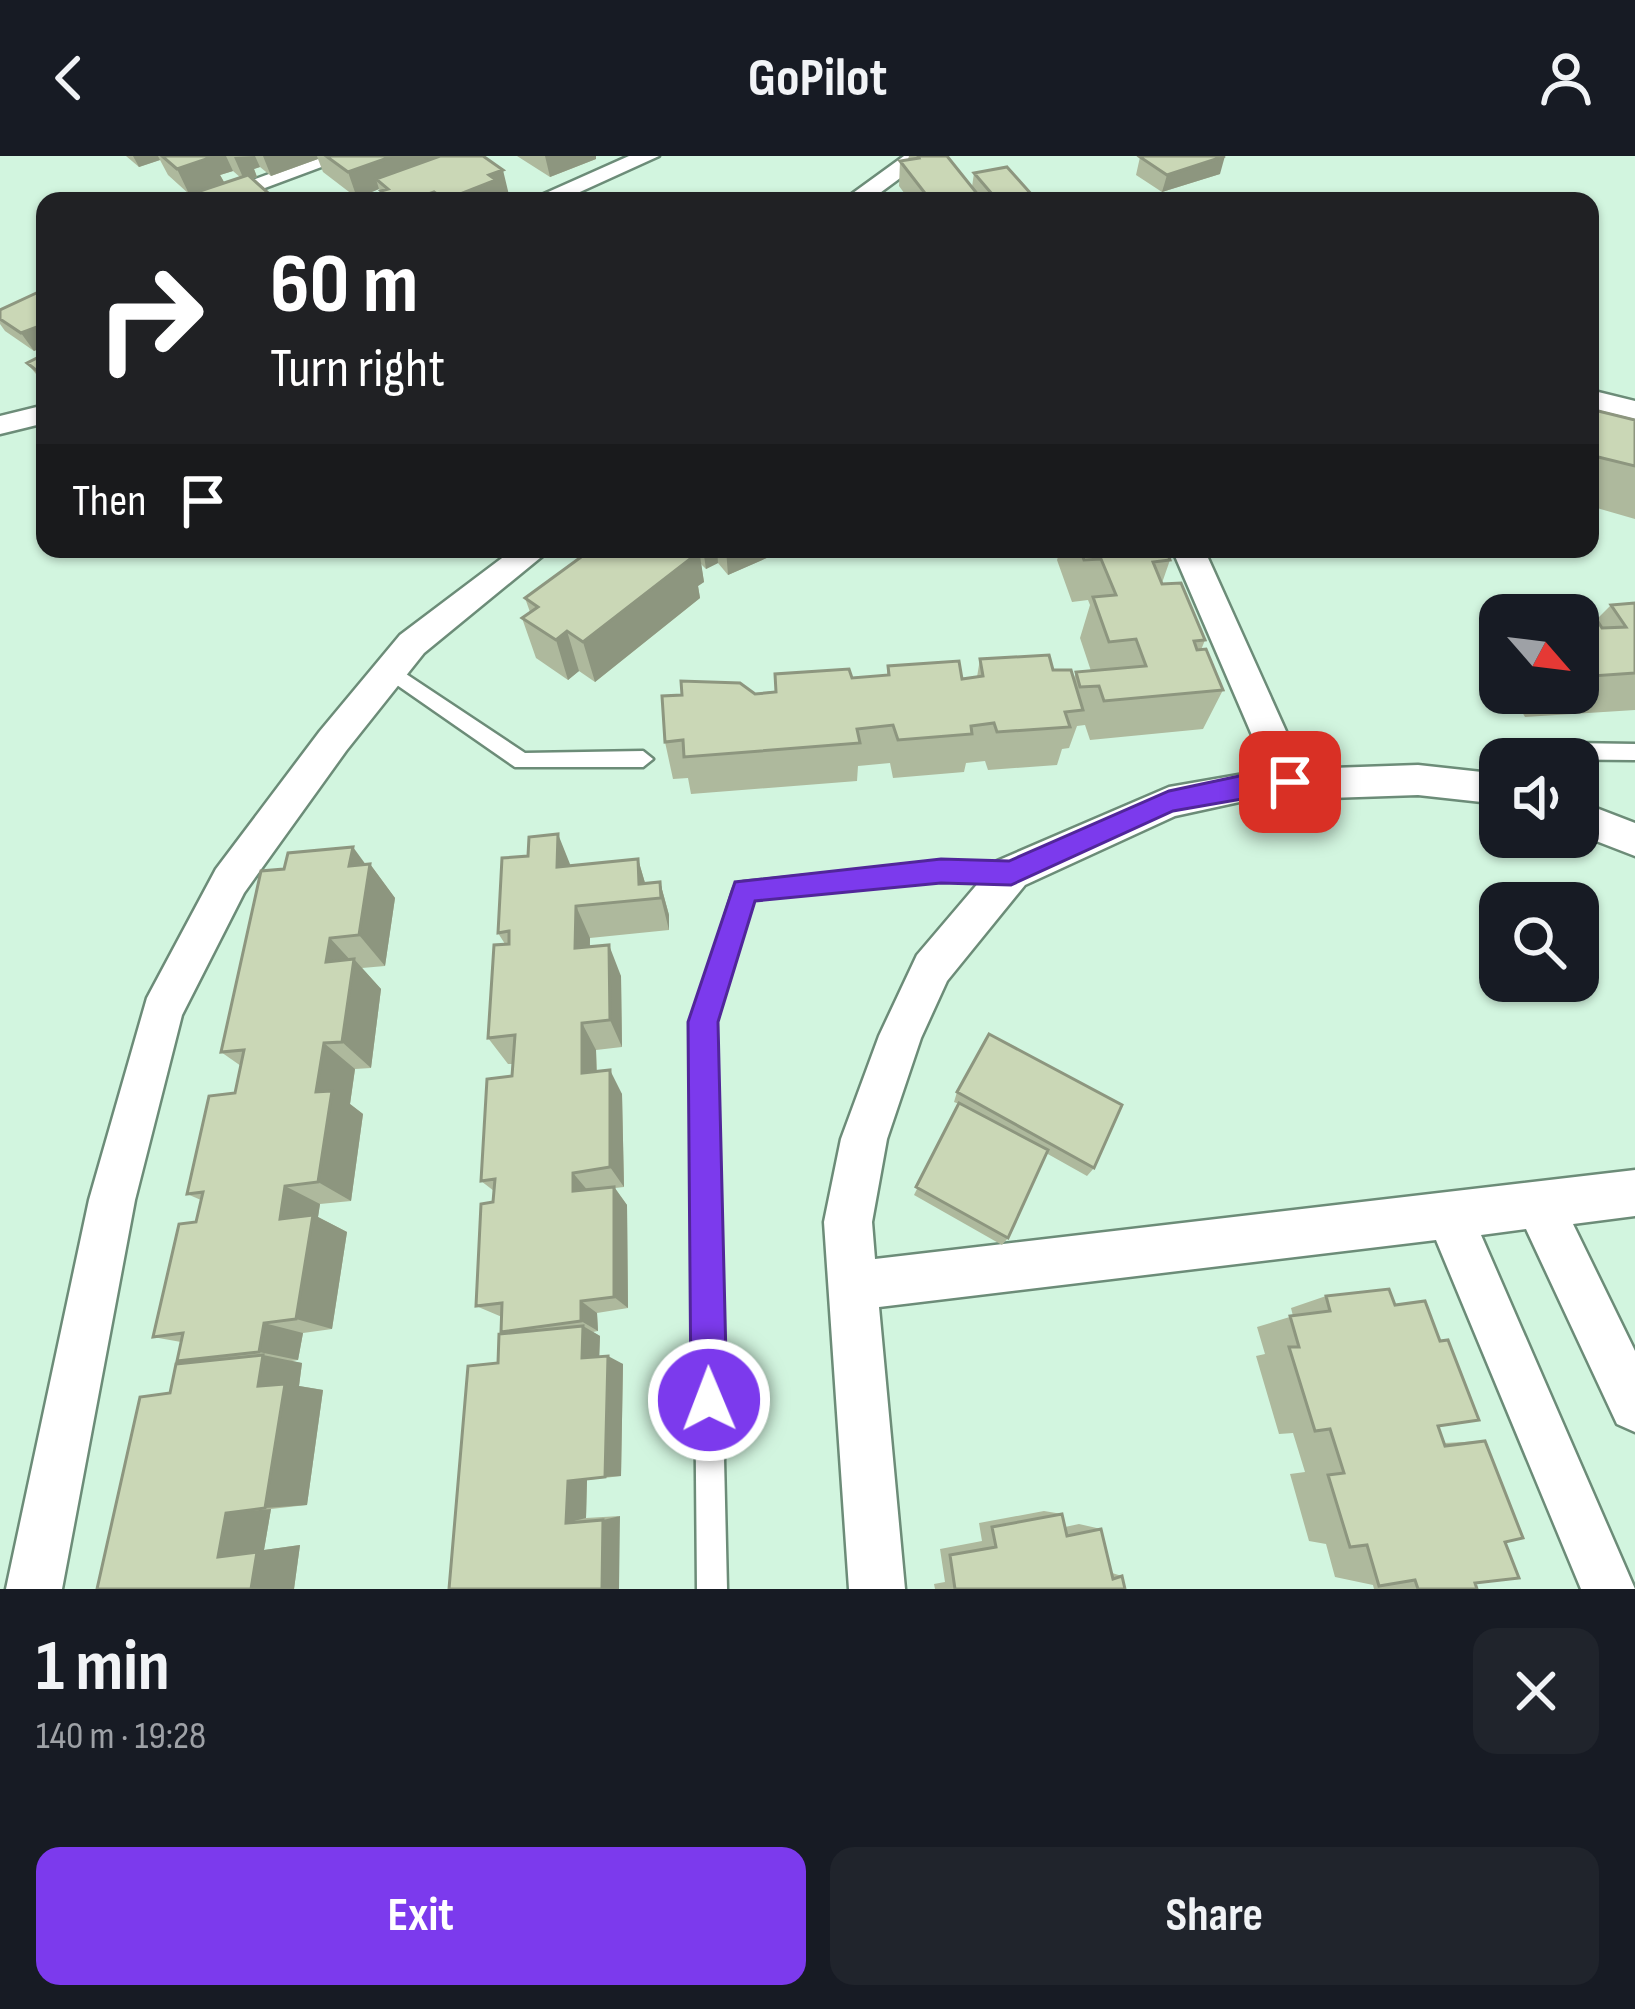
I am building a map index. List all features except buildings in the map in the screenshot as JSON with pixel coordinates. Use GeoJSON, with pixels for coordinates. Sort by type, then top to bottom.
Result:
{"type":"FeatureCollection","features":[{"type":"Feature","properties":{"kind":"street"},"geometry":{"type":"LineString","coordinates":[[234,192],[340,156]]}},
{"type":"Feature","properties":{"kind":"street"},"geometry":{"type":"LineString","coordinates":[[562,192],[648,156]]}},
{"type":"Feature","properties":{"kind":"street"},"geometry":{"type":"LineString","coordinates":[[867,192],[919,156]]}},
{"type":"Feature","properties":{"kind":"street"},"geometry":{"type":"LineString","coordinates":[[1599,401],[1635,410]]}},
{"type":"Feature","properties":{"kind":"street"},"geometry":{"type":"LineString","coordinates":[[0,425],[36,416]]}},
{"type":"Feature","properties":{"kind":"street"},"geometry":{"type":"LineString","coordinates":[[34,1589],[112,1200],[162,1012],[230,881],[412,644],[523,558]]}},
{"type":"Feature","properties":{"kind":"street"},"geometry":{"type":"LineString","coordinates":[[1192,558],[1290,782]]}},
{"type":"Feature","properties":{"kind":"street"},"geometry":{"type":"LineString","coordinates":[[877,1589],[848,1222],[864,1139],[900,1036],[932,968],[1011,873],[1169,802],[1290,782],[1418,780],[1479,786]]}},
{"type":"Feature","properties":{"kind":"street"},"geometry":{"type":"LineString","coordinates":[[1599,826],[1635,840]]}},
{"type":"Feature","properties":{"kind":"street"},"geometry":{"type":"LineString","coordinates":[[853,1286],[1635,1193]]}},
{"type":"Feature","properties":{"kind":"street"},"geometry":{"type":"LineString","coordinates":[[1540,1207],[1635,1406]]}},
{"type":"Feature","properties":{"kind":"street"},"geometry":{"type":"LineString","coordinates":[[1449,1216],[1609,1589]]}},
{"type":"Feature","properties":{"kind":"lane"},"geometry":{"type":"LineString","coordinates":[[391,671],[522,761],[643,759]]}},
{"type":"Feature","properties":{"kind":"lane"},"geometry":{"type":"LineString","coordinates":[[1599,752],[1635,752]]}},
{"type":"Feature","properties":{"kind":"lane"},"geometry":{"type":"LineString","coordinates":[[712,1589],[703,1022],[744,890],[941,871],[1011,873]]}},
{"type":"Feature","properties":{"kind":"route"},"geometry":{"type":"LineString","coordinates":[[709,1400],[703,1022],[744,890],[941,871],[1011,873],[1169,802],[1290,782]]}}]}
